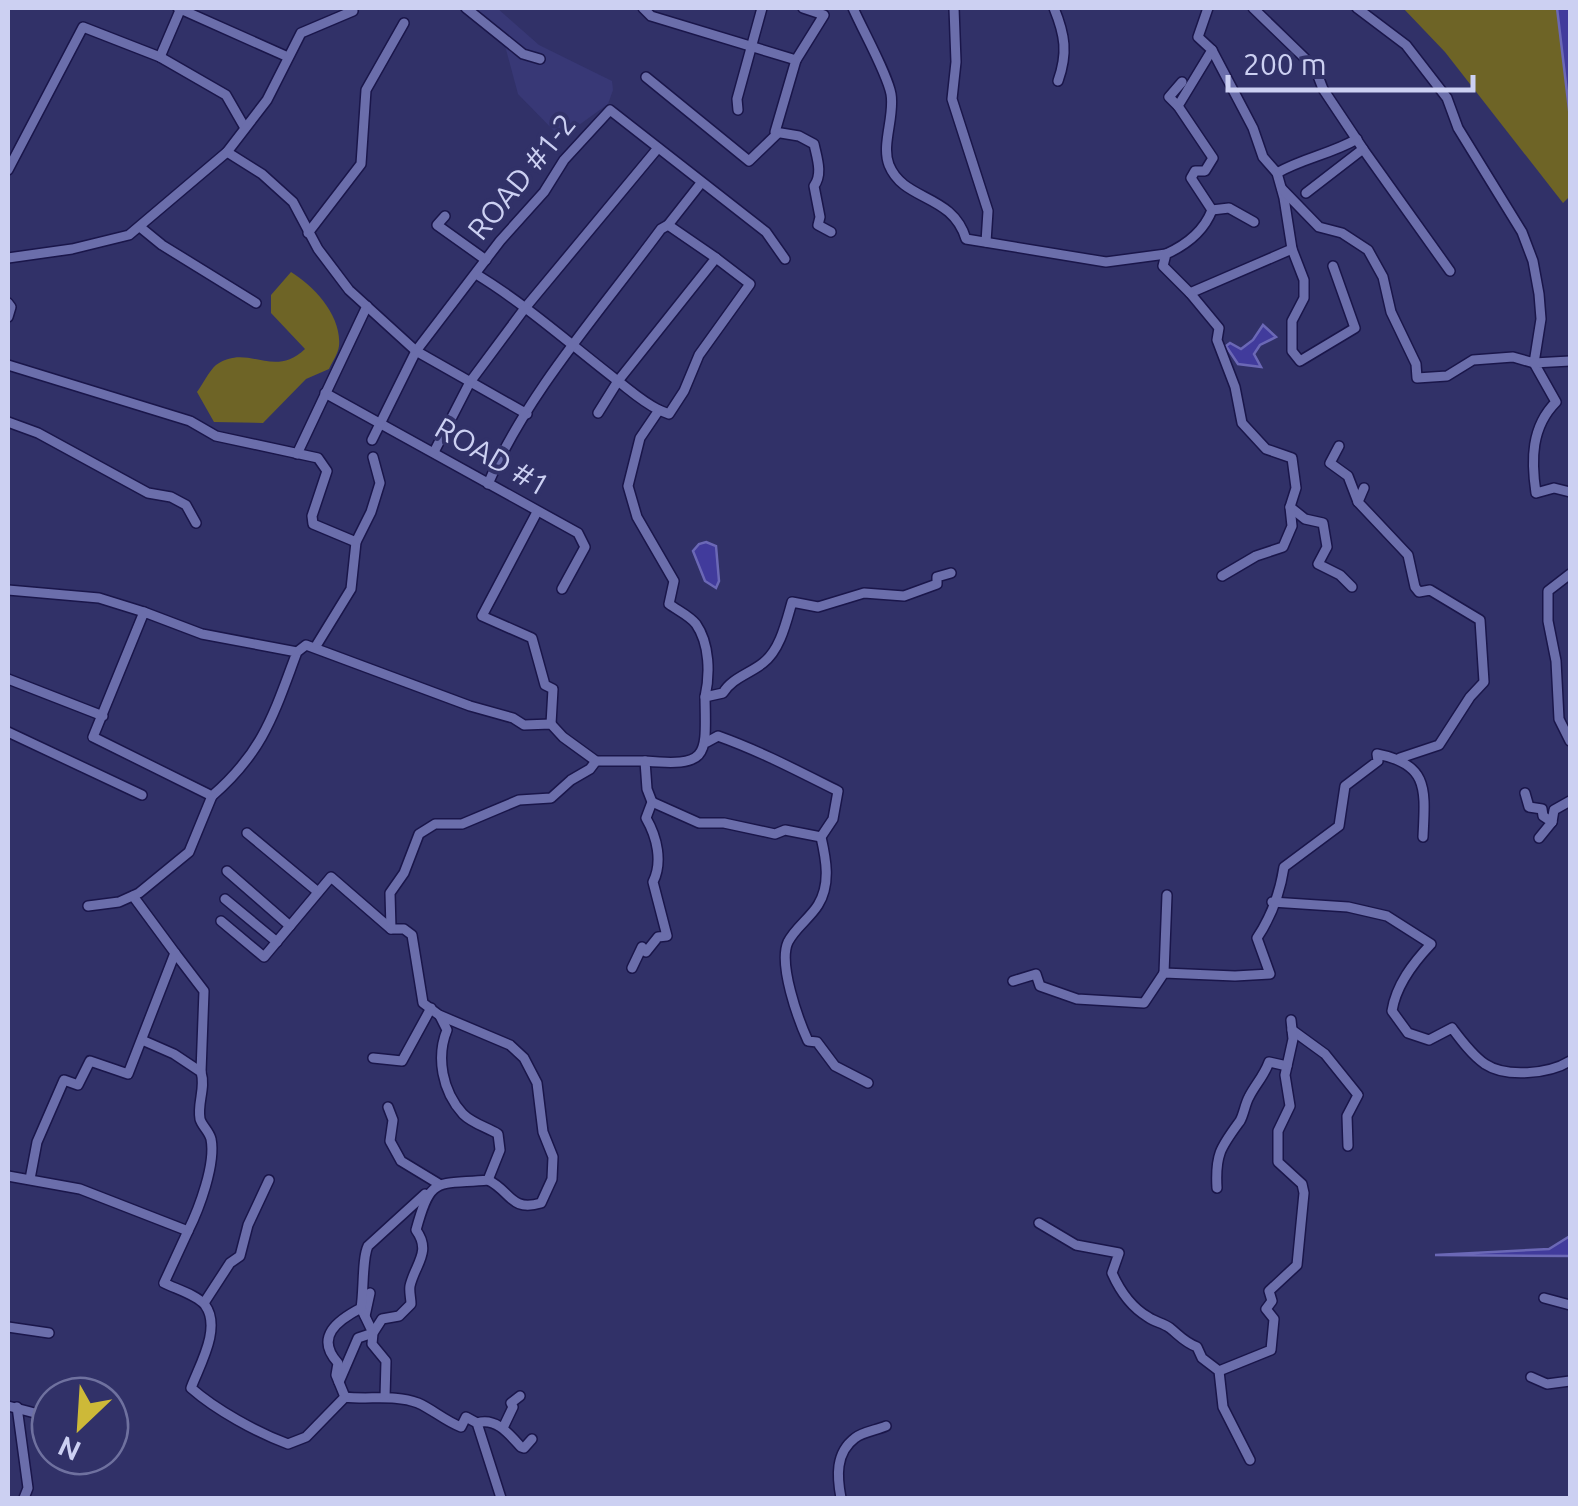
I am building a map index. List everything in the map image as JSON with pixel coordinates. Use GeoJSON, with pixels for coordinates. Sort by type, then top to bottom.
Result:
{"type":"FeatureCollection","features":[{"type":"Feature","properties":{"kind":"street"},"geometry":{"type":"LineString","coordinates":[[160,57],[180,8],[288,56]]}},
{"type":"Feature","properties":{"kind":"street"},"geometry":{"type":"LineString","coordinates":[[466,8],[523,54],[540,59]]}},
{"type":"Feature","properties":{"kind":"street"},"geometry":{"type":"LineString","coordinates":[[644,8],[652,16],[796,60]]}},
{"type":"Feature","properties":{"kind":"street"},"geometry":{"type":"LineString","coordinates":[[738,110],[737,99],[762,8]]}},
{"type":"Feature","properties":{"kind":"street"},"geometry":{"type":"LineString","coordinates":[[803,8],[824,16],[796,60],[774,132],[799,136],[814,144],[819,167],[814,186],[818,225],[831,232]]}},
{"type":"Feature","properties":{"kind":"street"},"geometry":{"type":"LineString","coordinates":[[853,8],[892,99],[887,161],[895,176],[956,215],[966,239],[1106,262],[1166,254],[1182,247],[1207,223],[1212,210]]}},
{"type":"Feature","properties":{"kind":"street"},"geometry":{"type":"LineString","coordinates":[[954,8],[956,62],[952,99],[988,211],[986,242]]}},
{"type":"Feature","properties":{"kind":"street"},"geometry":{"type":"LineString","coordinates":[[1054,8],[1065,34],[1066,60],[1058,81]]}},
{"type":"Feature","properties":{"kind":"street"},"geometry":{"type":"LineString","coordinates":[[1208,8],[1198,37],[1212,50],[1282,189],[1292,249],[1304,280],[1304,298],[1292,321],[1292,351],[1300,360],[1355,328],[1334,266]]}},
{"type":"Feature","properties":{"kind":"street"},"geometry":{"type":"LineString","coordinates":[[1253,8],[1315,68],[1363,149],[1450,271]]}},
{"type":"Feature","properties":{"kind":"street"},"geometry":{"type":"LineString","coordinates":[[1357,8],[1406,45],[1447,98],[1458,128],[1522,232],[1539,294],[1534,364],[1556,402],[1544,414],[1526,462],[1536,493],[1554,488],[1570,492]]}},
{"type":"Feature","properties":{"kind":"street"},"geometry":{"type":"LineString","coordinates":[[8,258],[72,249],[129,235],[227,152],[267,100],[301,34],[354,11]]}},
{"type":"Feature","properties":{"kind":"street"},"geometry":{"type":"LineString","coordinates":[[308,232],[362,164],[366,90],[404,23]]}},
{"type":"Feature","properties":{"kind":"street"},"geometry":{"type":"LineString","coordinates":[[8,170],[83,27],[160,57],[226,95],[246,128]]}},
{"type":"Feature","properties":{"kind":"street"},"geometry":{"type":"LineString","coordinates":[[1178,106],[1212,50]]}},
{"type":"Feature","properties":{"kind":"street"},"geometry":{"type":"LineString","coordinates":[[646,77],[749,161],[778,133]]}},
{"type":"Feature","properties":{"kind":"street"},"geometry":{"type":"LineString","coordinates":[[1182,82],[1169,97],[1213,158],[1205,171],[1195,170],[1191,178],[1212,210]]}},
{"type":"Feature","properties":{"kind":"street","name":"ROAD #1-2"},"geometry":{"type":"LineString","coordinates":[[658,148],[610,110],[564,160],[544,192],[476,274],[526,308],[635,398],[658,410]]}},
{"type":"Feature","properties":{"kind":"street"},"geometry":{"type":"LineString","coordinates":[[1277,173],[1303,158],[1336,151],[1357,139]]}},
{"type":"Feature","properties":{"kind":"street"},"geometry":{"type":"LineString","coordinates":[[434,452],[470,382],[658,148],[766,232],[786,259]]}},
{"type":"Feature","properties":{"kind":"street"},"geometry":{"type":"LineString","coordinates":[[1306,193],[1363,149]]}},
{"type":"Feature","properties":{"kind":"street"},"geometry":{"type":"LineString","coordinates":[[227,152],[262,174],[293,202],[308,232],[350,290],[416,351],[527,414]]}},
{"type":"Feature","properties":{"kind":"street"},"geometry":{"type":"LineString","coordinates":[[488,484],[504,447],[573,348],[661,229],[701,183]]}},
{"type":"Feature","properties":{"kind":"street"},"geometry":{"type":"LineString","coordinates":[[1282,189],[1319,227],[1342,232],[1368,250],[1383,276],[1390,312],[1416,364],[1417,378],[1446,376],[1474,360],[1513,357],[1534,364],[1570,362]]}},
{"type":"Feature","properties":{"kind":"street"},"geometry":{"type":"LineString","coordinates":[[1212,210],[1228,208],[1254,222]]}},
{"type":"Feature","properties":{"kind":"street"},"geometry":{"type":"LineString","coordinates":[[445,216],[437,225],[486,260]]}},
{"type":"Feature","properties":{"kind":"street"},"geometry":{"type":"LineString","coordinates":[[537,512],[482,616],[532,638],[545,685],[553,688],[550,724],[596,761],[684,765],[700,755],[706,742],[706,650],[691,619],[669,604],[674,581],[637,517],[628,486],[640,438],[658,410],[669,414],[699,355],[750,284],[668,225]]}},
{"type":"Feature","properties":{"kind":"street"},"geometry":{"type":"LineString","coordinates":[[140,227],[256,303]]}},
{"type":"Feature","properties":{"kind":"street"},"geometry":{"type":"LineString","coordinates":[[1190,293],[1292,249]]}},
{"type":"Feature","properties":{"kind":"street"},"geometry":{"type":"LineString","coordinates":[[1166,254],[1163,266],[1218,328],[1217,340],[1235,387],[1242,423],[1266,449],[1292,458],[1296,488],[1290,507],[1292,526],[1283,547],[1256,556],[1222,576]]}},
{"type":"Feature","properties":{"kind":"street"},"geometry":{"type":"LineString","coordinates":[[598,413],[618,381],[716,258]]}},
{"type":"Feature","properties":{"kind":"street"},"geometry":{"type":"LineString","coordinates":[[372,440],[416,351],[476,274]]}},
{"type":"Feature","properties":{"kind":"street"},"geometry":{"type":"LineString","coordinates":[[8,303],[8,318]]}},
{"type":"Feature","properties":{"kind":"street"},"geometry":{"type":"LineString","coordinates":[[297,454],[367,306]]}},
{"type":"Feature","properties":{"kind":"street"},"geometry":{"type":"LineString","coordinates":[[8,365],[190,421],[216,436],[318,458],[327,471],[312,516],[313,524],[356,542]]}},
{"type":"Feature","properties":{"kind":"street","name":"ROAD #1"},"geometry":{"type":"LineString","coordinates":[[325,393],[578,533],[585,547],[562,588]]}},
{"type":"Feature","properties":{"kind":"street"},"geometry":{"type":"LineString","coordinates":[[8,422],[38,433],[148,492],[170,496],[186,505],[196,523]]}},
{"type":"Feature","properties":{"kind":"street"},"geometry":{"type":"LineString","coordinates":[[1164,973],[1270,974],[1257,938],[1272,912],[1284,868],[1339,826],[1344,786],[1378,761],[1377,754],[1400,758],[1440,745],[1484,682],[1480,620],[1430,590],[1419,592],[1414,587],[1408,555],[1358,502],[1348,476],[1330,463],[1339,446]]}},
{"type":"Feature","properties":{"kind":"street"},"geometry":{"type":"LineString","coordinates":[[316,646],[351,589],[356,542],[380,484],[373,456]]}},
{"type":"Feature","properties":{"kind":"street"},"geometry":{"type":"LineString","coordinates":[[1358,502],[1364,488]]}},
{"type":"Feature","properties":{"kind":"street"},"geometry":{"type":"LineString","coordinates":[[1290,507],[1306,519],[1323,524],[1327,547],[1318,564],[1340,575],[1352,588]]}},
{"type":"Feature","properties":{"kind":"street"},"geometry":{"type":"LineString","coordinates":[[705,697],[723,694],[728,684],[767,660],[782,635],[792,602],[818,606],[864,593],[904,596],[937,584],[937,577],[951,573]]}},
{"type":"Feature","properties":{"kind":"street"},"geometry":{"type":"LineString","coordinates":[[1570,574],[1548,591],[1560,719],[1570,741]]}},
{"type":"Feature","properties":{"kind":"street"},"geometry":{"type":"LineString","coordinates":[[8,590],[99,598],[202,634],[297,652]]}},
{"type":"Feature","properties":{"kind":"street"},"geometry":{"type":"LineString","coordinates":[[144,612],[93,737],[212,796]]}},
{"type":"Feature","properties":{"kind":"street"},"geometry":{"type":"LineString","coordinates":[[88,906],[133,896],[189,852],[212,796],[256,751],[275,715],[297,652],[306,644],[367,670],[524,725],[550,724]]}},
{"type":"Feature","properties":{"kind":"street"},"geometry":{"type":"LineString","coordinates":[[8,678],[103,716]]}},
{"type":"Feature","properties":{"kind":"street"},"geometry":{"type":"LineString","coordinates":[[8,732],[142,795]]}},
{"type":"Feature","properties":{"kind":"street"},"geometry":{"type":"LineString","coordinates":[[706,742],[718,736],[749,747],[838,791],[834,819],[821,837]]}},
{"type":"Feature","properties":{"kind":"street"},"geometry":{"type":"LineString","coordinates":[[1400,758],[1418,772],[1425,798],[1423,837]]}},
{"type":"Feature","properties":{"kind":"street"},"geometry":{"type":"LineString","coordinates":[[391,929],[390,893],[404,873],[419,834],[436,824],[462,824],[519,800],[551,798],[590,770],[596,761]]}},
{"type":"Feature","properties":{"kind":"street"},"geometry":{"type":"LineString","coordinates":[[632,968],[642,947],[646,952],[658,937],[666,936],[667,928],[652,882],[658,872],[656,835],[646,818],[652,802],[645,761]]}},
{"type":"Feature","properties":{"kind":"street"},"geometry":{"type":"LineString","coordinates":[[1525,793],[1530,808],[1542,810],[1543,816],[1552,822]]}},
{"type":"Feature","properties":{"kind":"street"},"geometry":{"type":"LineString","coordinates":[[1539,838],[1552,822],[1554,810],[1570,801]]}},
{"type":"Feature","properties":{"kind":"street"},"geometry":{"type":"LineString","coordinates":[[652,802],[699,823],[821,837]]}},
{"type":"Feature","properties":{"kind":"street"},"geometry":{"type":"LineString","coordinates":[[247,833],[318,892]]}},
{"type":"Feature","properties":{"kind":"street"},"geometry":{"type":"LineString","coordinates":[[821,837],[828,862],[819,904],[788,943],[788,983],[808,1041],[817,1042],[835,1066],[868,1083]]}},
{"type":"Feature","properties":{"kind":"street"},"geometry":{"type":"LineString","coordinates":[[226,871],[290,926]]}},
{"type":"Feature","properties":{"kind":"street"},"geometry":{"type":"LineString","coordinates":[[221,921],[262,956],[331,877],[391,929],[404,929],[412,936],[423,1003],[510,1045],[524,1058],[537,1084],[543,1132],[553,1158],[552,1179],[542,1203],[518,1205],[488,1180],[439,1184],[426,1193],[364,1254],[365,1330],[339,1382]]}},
{"type":"Feature","properties":{"kind":"street"},"geometry":{"type":"LineString","coordinates":[[1013,981],[1036,974],[1040,986],[1078,999],[1144,1003],[1164,973],[1168,895]]}},
{"type":"Feature","properties":{"kind":"street"},"geometry":{"type":"LineString","coordinates":[[133,896],[204,992],[200,1120],[210,1134],[212,1151],[198,1210],[164,1282],[204,1303],[210,1315],[210,1339],[191,1388],[258,1432],[288,1444],[306,1437],[345,1397]]}},
{"type":"Feature","properties":{"kind":"street"},"geometry":{"type":"LineString","coordinates":[[225,899],[277,942]]}},
{"type":"Feature","properties":{"kind":"street"},"geometry":{"type":"LineString","coordinates":[[1272,902],[1348,907],[1386,916],[1431,944],[1394,995],[1392,1011],[1408,1033],[1430,1040],[1452,1028],[1485,1064],[1500,1071],[1540,1072],[1570,1062]]}},
{"type":"Feature","properties":{"kind":"street"},"geometry":{"type":"LineString","coordinates":[[30,1179],[37,1142],[62,1082],[78,1085],[90,1061],[126,1076],[175,953]]}},
{"type":"Feature","properties":{"kind":"street"},"geometry":{"type":"LineString","coordinates":[[373,1058],[402,1061],[435,1011]]}},
{"type":"Feature","properties":{"kind":"street"},"geometry":{"type":"LineString","coordinates":[[435,1011],[447,1030],[441,1043],[440,1066],[452,1097],[475,1124],[498,1134],[500,1150],[488,1180]]}},
{"type":"Feature","properties":{"kind":"street"},"geometry":{"type":"LineString","coordinates":[[1219,1371],[1271,1350],[1274,1319],[1266,1309],[1272,1301],[1269,1290],[1297,1266],[1304,1193],[1302,1184],[1278,1162],[1278,1131],[1290,1106],[1285,1075],[1291,1025],[1325,1054],[1358,1094],[1347,1116],[1348,1146]]}},
{"type":"Feature","properties":{"kind":"street"},"geometry":{"type":"LineString","coordinates":[[142,1040],[201,1072]]}},
{"type":"Feature","properties":{"kind":"street"},"geometry":{"type":"LineString","coordinates":[[1217,1188],[1216,1166],[1230,1129],[1240,1120],[1250,1094],[1269,1062],[1287,1066]]}},
{"type":"Feature","properties":{"kind":"street"},"geometry":{"type":"LineString","coordinates":[[388,1107],[393,1120],[390,1141],[402,1161],[439,1184]]}},
{"type":"Feature","properties":{"kind":"street"},"geometry":{"type":"LineString","coordinates":[[8,1176],[80,1188],[188,1231]]}},
{"type":"Feature","properties":{"kind":"street"},"geometry":{"type":"LineString","coordinates":[[204,1303],[230,1264],[240,1256],[248,1225],[269,1180]]}},
{"type":"Feature","properties":{"kind":"street"},"geometry":{"type":"LineString","coordinates":[[385,1396],[386,1361],[372,1344],[373,1333],[382,1319],[399,1316],[411,1304],[410,1285],[424,1257],[424,1240],[416,1230],[426,1193]]}},
{"type":"Feature","properties":{"kind":"street"},"geometry":{"type":"LineString","coordinates":[[1039,1223],[1076,1245],[1119,1253],[1112,1273],[1136,1309],[1168,1326],[1184,1342],[1197,1346],[1202,1358],[1219,1371],[1223,1406],[1250,1460]]}},
{"type":"Feature","properties":{"kind":"street"},"geometry":{"type":"LineString","coordinates":[[370,1292],[364,1314],[373,1333]]}},
{"type":"Feature","properties":{"kind":"street"},"geometry":{"type":"LineString","coordinates":[[1544,1298],[1570,1305]]}},
{"type":"Feature","properties":{"kind":"street"},"geometry":{"type":"LineString","coordinates":[[345,1397],[338,1363],[330,1354],[327,1341],[338,1320],[364,1314]]}},
{"type":"Feature","properties":{"kind":"street"},"geometry":{"type":"LineString","coordinates":[[8,1328],[49,1333]]}},
{"type":"Feature","properties":{"kind":"street"},"geometry":{"type":"LineString","coordinates":[[358,1338],[373,1333]]}},
{"type":"Feature","properties":{"kind":"street"},"geometry":{"type":"LineString","coordinates":[[1531,1376],[1547,1384],[1570,1381]]}},
{"type":"Feature","properties":{"kind":"street"},"geometry":{"type":"LineString","coordinates":[[345,1397],[364,1400],[385,1396],[418,1404],[461,1427],[466,1416],[477,1422],[485,1420],[503,1428],[524,1448],[532,1439]]}},
{"type":"Feature","properties":{"kind":"street"},"geometry":{"type":"LineString","coordinates":[[503,1428],[511,1403],[520,1396]]}},
{"type":"Feature","properties":{"kind":"street"},"geometry":{"type":"LineString","coordinates":[[12,1406],[28,1488],[24,1498]]}},
{"type":"Feature","properties":{"kind":"street"},"geometry":{"type":"LineString","coordinates":[[477,1422],[501,1498]]}},
{"type":"Feature","properties":{"kind":"street"},"geometry":{"type":"LineString","coordinates":[[841,1498],[838,1467],[843,1450],[853,1438],[886,1426]]}},
{"type":"Feature","properties":{"kind":"shaded area"},"geometry":{"type":"Polygon","coordinates":[[[462,8],[497,8],[539,45],[612,81],[608,104],[561,138],[518,94],[504,42],[462,8]]]}},
{"type":"Feature","properties":{"kind":"shaded area"},"geometry":{"type":"Polygon","coordinates":[[[1403,8],[1570,8],[1570,196],[1563,203],[1445,52],[1403,8]]]}},
{"type":"Feature","properties":{"kind":"shaded area"},"geometry":{"type":"Polygon","coordinates":[[[1557,8],[1570,8],[1570,118],[1557,8]]]}},
{"type":"Feature","properties":{"kind":"shaded area"},"geometry":{"type":"Polygon","coordinates":[[[291,272],[309,285],[331,313],[339,335],[335,358],[329,369],[306,379],[263,423],[214,422],[197,392],[216,365],[239,357],[282,361],[305,349],[271,313],[271,295],[291,272]]]}},
{"type":"Feature","properties":{"kind":"shaded area"},"geometry":{"type":"Polygon","coordinates":[[[1263,325],[1276,337],[1260,345],[1254,354],[1261,367],[1238,364],[1226,346],[1230,343],[1241,349],[1263,325]]]}},
{"type":"Feature","properties":{"kind":"shaded area"},"geometry":{"type":"Polygon","coordinates":[[[706,542],[716,546],[716,588],[705,581],[693,551],[706,542]]]}},
{"type":"Feature","properties":{"kind":"shaded area"},"geometry":{"type":"Polygon","coordinates":[[[1570,1236],[1570,1256],[1435,1255],[1549,1249],[1570,1236]]]}}]}
